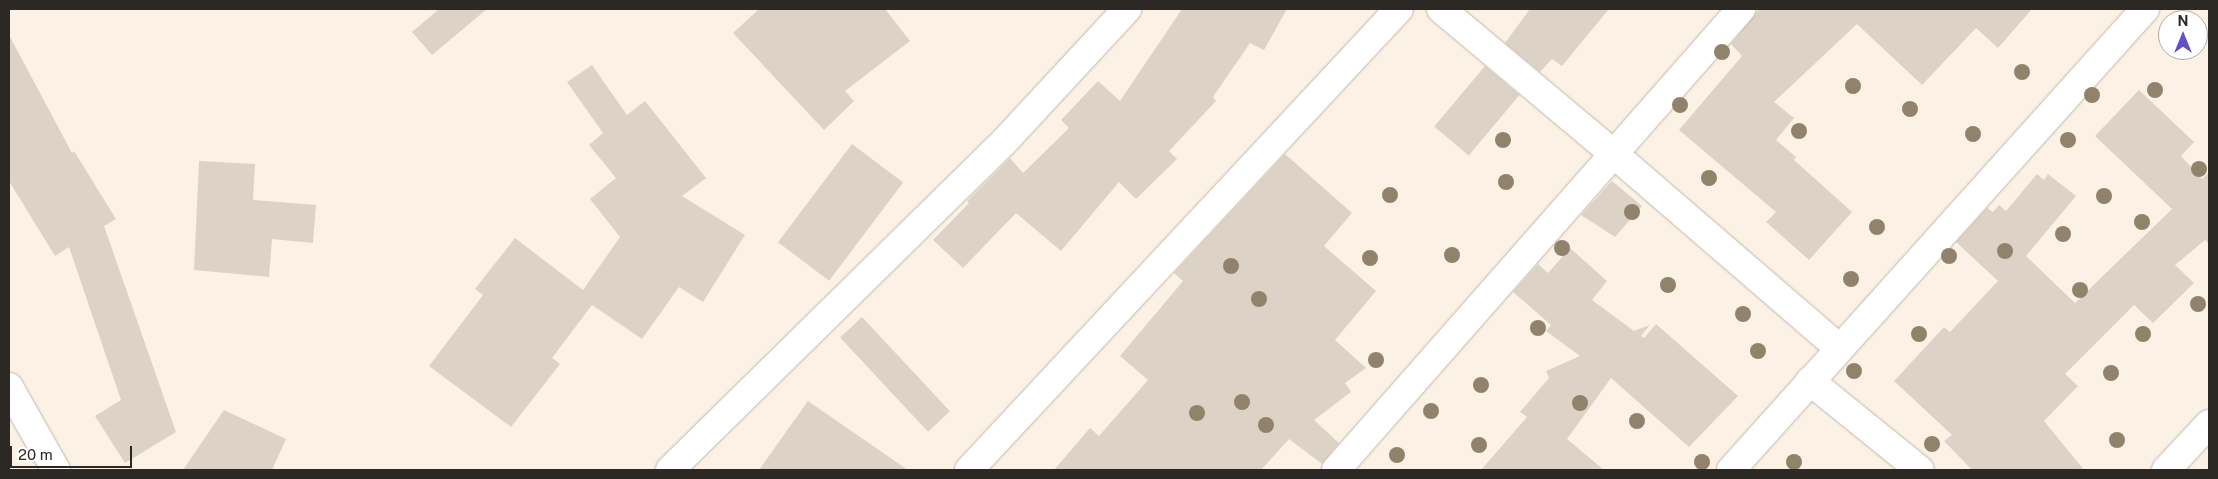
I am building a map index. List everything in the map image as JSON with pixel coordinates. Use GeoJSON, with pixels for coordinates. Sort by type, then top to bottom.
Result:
{"type":"FeatureCollection","features":[{"type":"Feature","properties":{"kind":"street"},"geometry":{"type":"LineString","coordinates":[[670,470],[1003,142],[1127,9]]}},
{"type":"Feature","properties":{"kind":"street"},"geometry":{"type":"LineString","coordinates":[[969,470],[1399,9]]}},
{"type":"Feature","properties":{"kind":"street"},"geometry":{"type":"LineString","coordinates":[[1441,9],[1614,154],[1839,348]]}},
{"type":"Feature","properties":{"kind":"street"},"geometry":{"type":"LineString","coordinates":[[1336,470],[1741,9]]}},
{"type":"Feature","properties":{"kind":"street"},"geometry":{"type":"LineString","coordinates":[[1730,470],[2144,9]]}},
{"type":"Feature","properties":{"kind":"street"},"geometry":{"type":"LineString","coordinates":[[1810,381],[1920,470]]}},
{"type":"Feature","properties":{"kind":"street"},"geometry":{"type":"LineString","coordinates":[[9,387],[56,470]]}},
{"type":"Feature","properties":{"kind":"street"},"geometry":{"type":"LineString","coordinates":[[2166,470],[2209,424]]}},
{"type":"Feature","properties":{"kind":"building"},"geometry":{"type":"Polygon","coordinates":[[[439,9],[487,9],[432,55],[412,32],[439,9]]]}},
{"type":"Feature","properties":{"kind":"building"},"geometry":{"type":"Polygon","coordinates":[[[759,9],[885,9],[910,41],[845,91],[854,101],[824,130],[733,33],[759,9]]]}},
{"type":"Feature","properties":{"kind":"building"},"geometry":{"type":"Polygon","coordinates":[[[1182,9],[1287,9],[1264,50],[1250,43],[1213,97],[1216,101],[1169,151],[1177,159],[1136,199],[1119,182],[1061,251],[1016,213],[963,268],[933,240],[969,203],[967,201],[1010,158],[1023,173],[1069,128],[1061,120],[1098,81],[1120,101],[1182,9]]]}},
{"type":"Feature","properties":{"kind":"building"},"geometry":{"type":"Polygon","coordinates":[[[1530,9],[1609,9],[1562,66],[1552,59],[1540,72],[1505,43],[1530,9]]]}},
{"type":"Feature","properties":{"kind":"building"},"geometry":{"type":"Polygon","coordinates":[[[1759,9],[2032,9],[1998,48],[1976,28],[1922,85],[1857,24],[1774,102],[1794,118],[1776,140],[1796,157],[1794,160],[1852,212],[1809,260],[1766,222],[1776,212],[1679,130],[1742,56],[1731,44],[1759,9]]]}},
{"type":"Feature","properties":{"kind":"building"},"geometry":{"type":"Polygon","coordinates":[[[9,35],[72,153],[74,151],[116,219],[104,226],[176,432],[125,463],[95,416],[121,400],[69,247],[55,256],[9,181],[9,35]]]}},
{"type":"Feature","properties":{"kind":"building"},"geometry":{"type":"Polygon","coordinates":[[[592,65],[627,115],[645,101],[706,178],[682,196],[745,235],[703,302],[679,287],[642,339],[592,305],[552,358],[560,364],[511,427],[429,366],[483,295],[475,289],[515,238],[583,290],[620,237],[590,199],[616,178],[589,145],[603,133],[567,82],[592,65]]]}},
{"type":"Feature","properties":{"kind":"building"},"geometry":{"type":"Polygon","coordinates":[[[1485,66],[1519,95],[1469,155],[1434,127],[1485,66]]]}},
{"type":"Feature","properties":{"kind":"building"},"geometry":{"type":"Polygon","coordinates":[[[2139,90],[2194,142],[2181,156],[2202,179],[2209,172],[2209,244],[2205,240],[2175,265],[2194,283],[2153,323],[2134,305],[2065,374],[2078,386],[2044,421],[2084,470],[1972,470],[1944,441],[1952,435],[1894,381],[1944,327],[1950,332],[1998,281],[1956,242],[1987,208],[1993,212],[1999,205],[2006,211],[2037,174],[2044,180],[2048,174],[2076,196],[2026,256],[2075,303],[2172,209],[2095,136],[2139,90]]]}},
{"type":"Feature","properties":{"kind":"building"},"geometry":{"type":"Polygon","coordinates":[[[852,144],[903,183],[829,281],[778,242],[852,144]]]}},
{"type":"Feature","properties":{"kind":"building"},"geometry":{"type":"Polygon","coordinates":[[[1285,154],[1352,213],[1324,246],[1376,291],[1335,340],[1366,368],[1345,383],[1351,392],[1314,420],[1339,443],[1322,464],[1289,439],[1261,470],[1054,470],[1090,428],[1099,436],[1148,380],[1120,356],[1183,281],[1174,273],[1285,154]]]}},
{"type":"Feature","properties":{"kind":"building"},"geometry":{"type":"Polygon","coordinates":[[[199,161],[255,164],[253,200],[316,205],[313,243],[272,239],[269,277],[194,270],[199,161]]]}},
{"type":"Feature","properties":{"kind":"building"},"geometry":{"type":"Polygon","coordinates":[[[1612,181],[1642,206],[1615,237],[1581,215],[1612,181]]]}},
{"type":"Feature","properties":{"kind":"building"},"geometry":{"type":"Polygon","coordinates":[[[1570,248],[1607,281],[1592,300],[1634,331],[1650,325],[1641,336],[1644,338],[1656,324],[1738,396],[1689,447],[1611,378],[1567,439],[1604,470],[1481,470],[1527,417],[1520,412],[1549,378],[1546,371],[1580,356],[1546,331],[1551,325],[1513,292],[1538,264],[1548,273],[1570,248]]]}},
{"type":"Feature","properties":{"kind":"building"},"geometry":{"type":"Polygon","coordinates":[[[862,317],[950,411],[928,432],[840,337],[862,317]]]}},
{"type":"Feature","properties":{"kind":"building"},"geometry":{"type":"Polygon","coordinates":[[[808,401],[908,470],[759,470],[808,401]]]}},
{"type":"Feature","properties":{"kind":"building"},"geometry":{"type":"Polygon","coordinates":[[[224,410],[286,439],[272,470],[183,470],[224,410]]]}}]}
